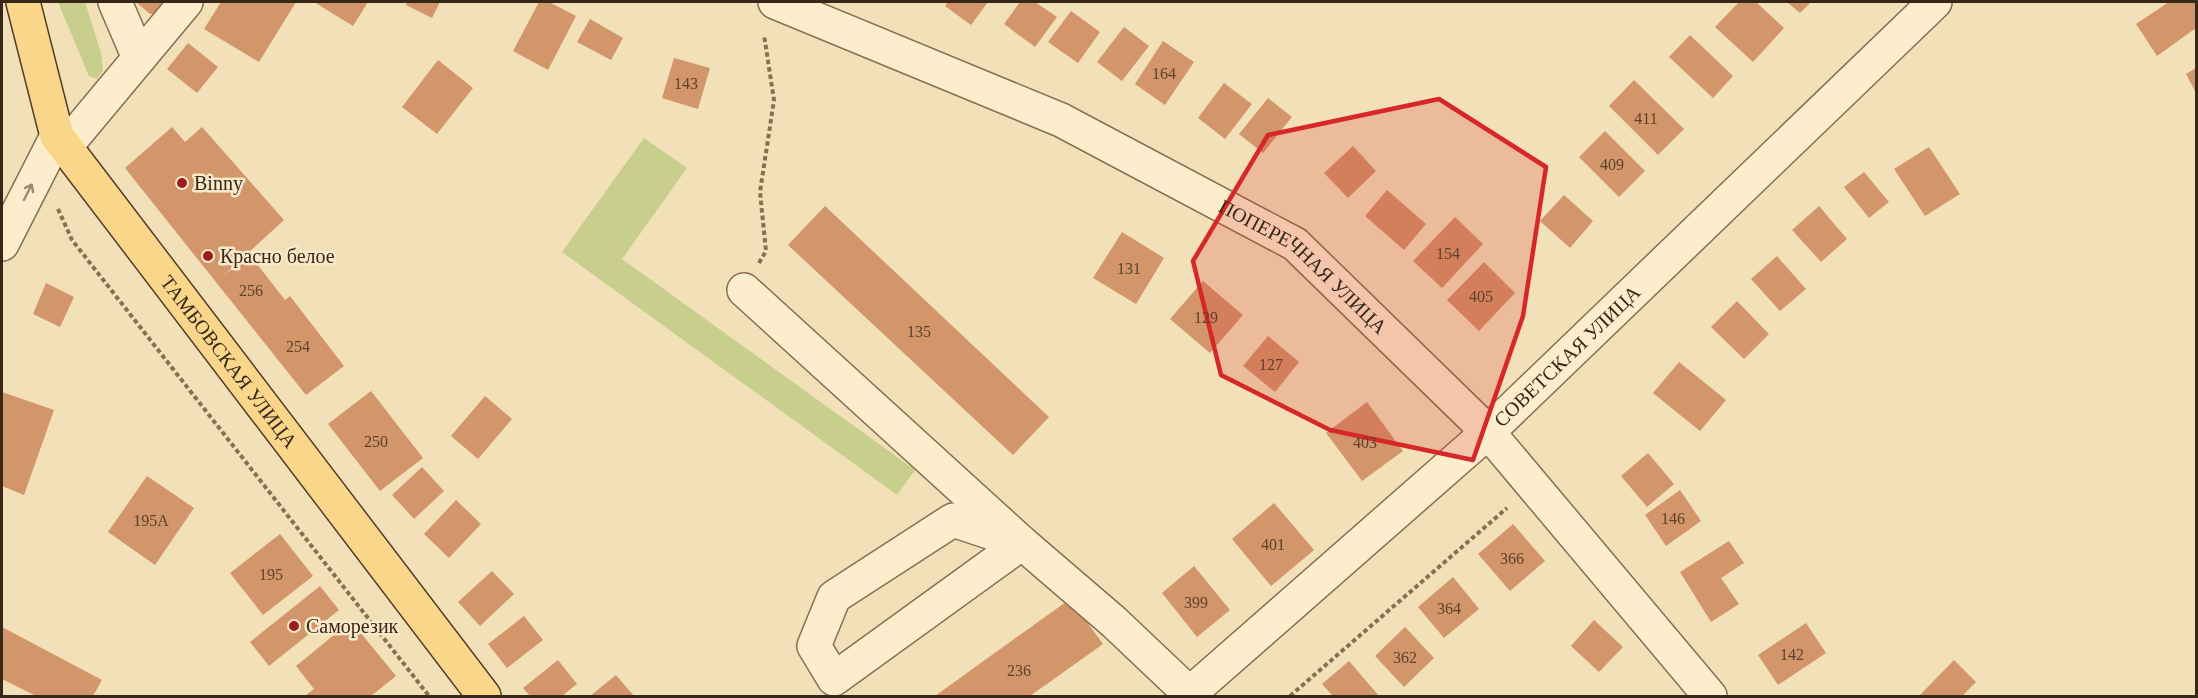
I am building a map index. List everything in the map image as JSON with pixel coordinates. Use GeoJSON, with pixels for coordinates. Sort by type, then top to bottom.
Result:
{"type":"FeatureCollection","features":[{"type":"Feature","properties":{"kind":"main road","name":"ТАМБОВСКАЯ УЛИЦА"},"geometry":{"type":"LineString","coordinates":[[23,2],[61,141],[484,696]]}},
{"type":"Feature","properties":{"kind":"street"},"geometry":{"type":"LineString","coordinates":[[114,2],[139,58]]}},
{"type":"Feature","properties":{"kind":"street"},"geometry":{"type":"LineString","coordinates":[[2,244],[40,171],[61,141],[139,58],[186,2]]}},
{"type":"Feature","properties":{"kind":"street","name":"ПОПЕРЕЧНАЯ УЛИЦА"},"geometry":{"type":"LineString","coordinates":[[775,2],[1061,120],[1295,244],[1488,432],[1710,696]]}},
{"type":"Feature","properties":{"kind":"street","name":"СОВЕТСКАЯ УЛИЦА"},"geometry":{"type":"LineString","coordinates":[[1189,695],[1488,432],[1935,2]]}},
{"type":"Feature","properties":{"kind":"street"},"geometry":{"type":"LineString","coordinates":[[744,290],[1022,543],[1114,622],[1189,695]]}},
{"type":"Feature","properties":{"kind":"street"},"geometry":{"type":"LineString","coordinates":[[953,519],[1022,543],[834,679],[814,646],[834,597],[953,519]]}},
{"type":"Feature","properties":{"kind":"path"},"geometry":{"type":"LineString","coordinates":[[744,290],[766,251],[760,192],[774,100],[764,33]]}},
{"type":"Feature","properties":{"kind":"path"},"geometry":{"type":"LineString","coordinates":[[40,171],[72,240],[429,696]]}},
{"type":"Feature","properties":{"kind":"path"},"geometry":{"type":"LineString","coordinates":[[1290,696],[1534,485]]}},
{"type":"Feature","properties":{"kind":"highlighted area"},"geometry":{"type":"Polygon","coordinates":[[[1439,99],[1546,167],[1523,316],[1473,460],[1330,430],[1221,375],[1193,261],[1268,135],[1439,99]]]}},
{"type":"Feature","properties":{"kind":"green space"},"geometry":{"type":"Polygon","coordinates":[[[58,2],[85,2],[101,53],[103,70],[97,79],[89,76],[58,2]]]}},
{"type":"Feature","properties":{"kind":"green space"},"geometry":{"type":"Polygon","coordinates":[[[644,138],[687,168],[622,259],[915,470],[897,495],[562,252],[644,138]]]}},
{"type":"Feature","properties":{"kind":"building"},"geometry":{"type":"Polygon","coordinates":[[[136,2],[170,2],[160,13],[150,14],[136,2]]]}},
{"type":"Feature","properties":{"kind":"building"},"geometry":{"type":"Polygon","coordinates":[[[221,2],[296,2],[259,62],[204,29],[221,2]]]}},
{"type":"Feature","properties":{"kind":"building"},"geometry":{"type":"Polygon","coordinates":[[[314,2],[368,2],[353,26],[314,2]]]}},
{"type":"Feature","properties":{"kind":"building"},"geometry":{"type":"Polygon","coordinates":[[[407,2],[440,2],[432,18],[406,5],[407,2]]]}},
{"type":"Feature","properties":{"kind":"building"},"geometry":{"type":"Polygon","coordinates":[[[539,2],[549,2],[576,16],[548,70],[513,51],[539,2]]]}},
{"type":"Feature","properties":{"kind":"building"},"geometry":{"type":"Polygon","coordinates":[[[948,2],[988,2],[971,25],[945,6],[948,2]]]}},
{"type":"Feature","properties":{"kind":"building"},"geometry":{"type":"Polygon","coordinates":[[[1020,2],[1035,2],[1057,17],[1035,47],[1004,24],[1020,2]]]}},
{"type":"Feature","properties":{"kind":"building"},"geometry":{"type":"Polygon","coordinates":[[[1739,2],[1756,2],[1784,28],[1753,62],[1715,27],[1739,2]]]}},
{"type":"Feature","properties":{"kind":"building"},"geometry":{"type":"Polygon","coordinates":[[[1787,2],[1811,2],[1800,13],[1787,2]]]}},
{"type":"Feature","properties":{"kind":"building"},"geometry":{"type":"Polygon","coordinates":[[[2169,2],[2196,2],[2196,28],[2157,56],[2136,24],[2169,2]]]}},
{"type":"Feature","properties":{"kind":"building"},"geometry":{"type":"Polygon","coordinates":[[[1071,11],[1100,32],[1078,63],[1048,42],[1071,11]]]}},
{"type":"Feature","properties":{"kind":"building"},"geometry":{"type":"Polygon","coordinates":[[[590,19],[623,38],[611,60],[577,42],[590,19]]]}},
{"type":"Feature","properties":{"kind":"building"},"geometry":{"type":"Polygon","coordinates":[[[1124,27],[1149,46],[1122,81],[1097,62],[1124,27]]]}},
{"type":"Feature","properties":{"kind":"building"},"geometry":{"type":"Polygon","coordinates":[[[1690,35],[1733,76],[1713,98],[1669,57],[1690,35]]]}},
{"type":"Feature","properties":{"kind":"building"},"geometry":{"type":"Polygon","coordinates":[[[1163,41],[1194,62],[1165,105],[1135,84],[1163,41]]]}},
{"type":"Feature","properties":{"kind":"building"},"geometry":{"type":"Polygon","coordinates":[[[188,43],[218,67],[197,93],[167,69],[188,43]]]}},
{"type":"Feature","properties":{"kind":"building"},"geometry":{"type":"Polygon","coordinates":[[[674,58],[710,68],[698,109],[662,98],[674,58]]]}},
{"type":"Feature","properties":{"kind":"building"},"geometry":{"type":"Polygon","coordinates":[[[438,60],[473,88],[437,134],[402,107],[438,60]]]}},
{"type":"Feature","properties":{"kind":"building"},"geometry":{"type":"Polygon","coordinates":[[[2196,68],[2196,93],[2186,74],[2196,68]]]}},
{"type":"Feature","properties":{"kind":"building"},"geometry":{"type":"Polygon","coordinates":[[[1634,80],[1684,129],[1658,155],[1609,106],[1634,80]]]}},
{"type":"Feature","properties":{"kind":"building"},"geometry":{"type":"Polygon","coordinates":[[[1224,83],[1252,104],[1225,139],[1198,118],[1224,83]]]}},
{"type":"Feature","properties":{"kind":"building"},"geometry":{"type":"Polygon","coordinates":[[[1268,98],[1292,117],[1263,153],[1239,134],[1268,98]]]}},
{"type":"Feature","properties":{"kind":"building"},"geometry":{"type":"Polygon","coordinates":[[[172,127],[185,142],[202,127],[284,220],[223,276],[250,255],[285,300],[290,296],[344,366],[306,395],[125,168],[172,127]]]}},
{"type":"Feature","properties":{"kind":"building"},"geometry":{"type":"Polygon","coordinates":[[[1605,131],[1645,171],[1619,197],[1579,157],[1605,131]]]}},
{"type":"Feature","properties":{"kind":"building"},"geometry":{"type":"Polygon","coordinates":[[[1353,146],[1376,171],[1348,198],[1324,173],[1353,146]]]}},
{"type":"Feature","properties":{"kind":"building"},"geometry":{"type":"Polygon","coordinates":[[[1929,147],[1960,194],[1925,216],[1894,169],[1929,147]]]}},
{"type":"Feature","properties":{"kind":"building"},"geometry":{"type":"Polygon","coordinates":[[[1864,172],[1889,202],[1869,218],[1844,187],[1864,172]]]}},
{"type":"Feature","properties":{"kind":"building"},"geometry":{"type":"Polygon","coordinates":[[[1387,190],[1426,224],[1404,250],[1365,216],[1387,190]]]}},
{"type":"Feature","properties":{"kind":"building"},"geometry":{"type":"Polygon","coordinates":[[[1564,195],[1593,221],[1570,248],[1540,221],[1564,195]]]}},
{"type":"Feature","properties":{"kind":"building"},"geometry":{"type":"Polygon","coordinates":[[[825,206],[1049,417],[1013,455],[788,245],[825,206]]]}},
{"type":"Feature","properties":{"kind":"building"},"geometry":{"type":"Polygon","coordinates":[[[1819,206],[1847,239],[1821,262],[1792,230],[1819,206]]]}},
{"type":"Feature","properties":{"kind":"building"},"geometry":{"type":"Polygon","coordinates":[[[1455,217],[1483,244],[1442,288],[1413,261],[1455,217]]]}},
{"type":"Feature","properties":{"kind":"building"},"geometry":{"type":"Polygon","coordinates":[[[1122,232],[1164,258],[1136,304],[1093,278],[1122,232]]]}},
{"type":"Feature","properties":{"kind":"building"},"geometry":{"type":"Polygon","coordinates":[[[1777,256],[1806,289],[1780,311],[1751,279],[1777,256]]]}},
{"type":"Feature","properties":{"kind":"building"},"geometry":{"type":"Polygon","coordinates":[[[1484,262],[1515,293],[1479,331],[1447,300],[1484,262]]]}},
{"type":"Feature","properties":{"kind":"building"},"geometry":{"type":"Polygon","coordinates":[[[1203,281],[1243,315],[1210,353],[1170,319],[1203,281]]]}},
{"type":"Feature","properties":{"kind":"building"},"geometry":{"type":"Polygon","coordinates":[[[46,283],[74,297],[60,327],[33,314],[46,283]]]}},
{"type":"Feature","properties":{"kind":"building"},"geometry":{"type":"Polygon","coordinates":[[[1737,301],[1769,334],[1744,359],[1711,327],[1737,301]]]}},
{"type":"Feature","properties":{"kind":"building"},"geometry":{"type":"Polygon","coordinates":[[[1268,336],[1299,362],[1275,392],[1243,366],[1268,336]]]}},
{"type":"Feature","properties":{"kind":"building"},"geometry":{"type":"Polygon","coordinates":[[[1679,362],[1726,400],[1700,431],[1653,393],[1679,362]]]}},
{"type":"Feature","properties":{"kind":"building"},"geometry":{"type":"Polygon","coordinates":[[[371,391],[423,458],[380,491],[328,424],[371,391]]]}},
{"type":"Feature","properties":{"kind":"building"},"geometry":{"type":"Polygon","coordinates":[[[2,392],[54,410],[24,495],[2,486],[2,392]]]}},
{"type":"Feature","properties":{"kind":"building"},"geometry":{"type":"Polygon","coordinates":[[[485,396],[512,419],[478,459],[451,436],[485,396]]]}},
{"type":"Feature","properties":{"kind":"building"},"geometry":{"type":"Polygon","coordinates":[[[1367,402],[1403,451],[1362,481],[1326,433],[1367,402]]]}},
{"type":"Feature","properties":{"kind":"building"},"geometry":{"type":"Polygon","coordinates":[[[1648,453],[1674,484],[1647,507],[1621,476],[1648,453]]]}},
{"type":"Feature","properties":{"kind":"building"},"geometry":{"type":"Polygon","coordinates":[[[422,467],[444,491],[414,519],[392,495],[422,467]]]}},
{"type":"Feature","properties":{"kind":"building"},"geometry":{"type":"Polygon","coordinates":[[[147,476],[194,508],[155,565],[108,532],[147,476]]]}},
{"type":"Feature","properties":{"kind":"building"},"geometry":{"type":"Polygon","coordinates":[[[1680,490],[1701,521],[1666,546],[1645,515],[1680,490]]]}},
{"type":"Feature","properties":{"kind":"building"},"geometry":{"type":"Polygon","coordinates":[[[456,500],[481,524],[449,558],[424,534],[456,500]]]}},
{"type":"Feature","properties":{"kind":"building"},"geometry":{"type":"Polygon","coordinates":[[[1274,503],[1314,550],[1271,586],[1232,539],[1274,503]]]}},
{"type":"Feature","properties":{"kind":"building"},"geometry":{"type":"Polygon","coordinates":[[[1513,524],[1545,561],[1510,591],[1478,554],[1513,524]]]}},
{"type":"Feature","properties":{"kind":"building"},"geometry":{"type":"Polygon","coordinates":[[[280,534],[313,576],[263,615],[230,573],[280,534]]]}},
{"type":"Feature","properties":{"kind":"building"},"geometry":{"type":"Polygon","coordinates":[[[1729,541],[1744,563],[1721,578],[1739,604],[1711,622],[1680,572],[1729,541]]]}},
{"type":"Feature","properties":{"kind":"building"},"geometry":{"type":"Polygon","coordinates":[[[1194,566],[1230,610],[1197,637],[1162,593],[1194,566]]]}},
{"type":"Feature","properties":{"kind":"building"},"geometry":{"type":"Polygon","coordinates":[[[492,571],[514,594],[480,626],[458,602],[492,571]]]}},
{"type":"Feature","properties":{"kind":"building"},"geometry":{"type":"Polygon","coordinates":[[[1453,577],[1479,609],[1444,638],[1418,607],[1453,577]]]}},
{"type":"Feature","properties":{"kind":"building","name":"Саморезик"},"geometry":{"type":"Polygon","coordinates":[[[320,586],[339,610],[269,666],[250,642],[320,586]]]}},
{"type":"Feature","properties":{"kind":"building"},"geometry":{"type":"Polygon","coordinates":[[[1070,599],[1103,644],[1030,696],[935,696],[1070,599]]]}},
{"type":"Feature","properties":{"kind":"building"},"geometry":{"type":"Polygon","coordinates":[[[524,616],[543,640],[507,668],[488,644],[524,616]]]}},
{"type":"Feature","properties":{"kind":"building"},"geometry":{"type":"Polygon","coordinates":[[[1594,620],[1623,647],[1599,672],[1571,646],[1594,620]]]}},
{"type":"Feature","properties":{"kind":"building"},"geometry":{"type":"Polygon","coordinates":[[[351,621],[396,676],[371,696],[305,696],[314,689],[296,666],[351,621]]]}},
{"type":"Feature","properties":{"kind":"building"},"geometry":{"type":"Polygon","coordinates":[[[1806,623],[1826,653],[1778,685],[1758,655],[1806,623]]]}},
{"type":"Feature","properties":{"kind":"building"},"geometry":{"type":"Polygon","coordinates":[[[2,627],[102,680],[93,696],[36,696],[2,679],[2,627]]]}},
{"type":"Feature","properties":{"kind":"building"},"geometry":{"type":"Polygon","coordinates":[[[1405,627],[1434,658],[1404,687],[1375,656],[1405,627]]]}},
{"type":"Feature","properties":{"kind":"building"},"geometry":{"type":"Polygon","coordinates":[[[558,660],[577,684],[562,696],[530,696],[523,688],[558,660]]]}},
{"type":"Feature","properties":{"kind":"building"},"geometry":{"type":"Polygon","coordinates":[[[1954,660],[1976,682],[1962,696],[1919,696],[1954,660]]]}},
{"type":"Feature","properties":{"kind":"building"},"geometry":{"type":"Polygon","coordinates":[[[1349,661],[1379,696],[1333,696],[1322,684],[1349,661]]]}},
{"type":"Feature","properties":{"kind":"building"},"geometry":{"type":"Polygon","coordinates":[[[616,675],[634,696],[590,696],[616,675]]]}},
{"type":"Feature","properties":{"kind":"place","name":"Binny"},"geometry":{"type":"Point","coordinates":[182,183]}},
{"type":"Feature","properties":{"kind":"place","name":"Красно белое"},"geometry":{"type":"Point","coordinates":[208,256]}},
{"type":"Feature","properties":{"kind":"place","name":"Саморезик"},"geometry":{"type":"Point","coordinates":[294,626]}}]}
